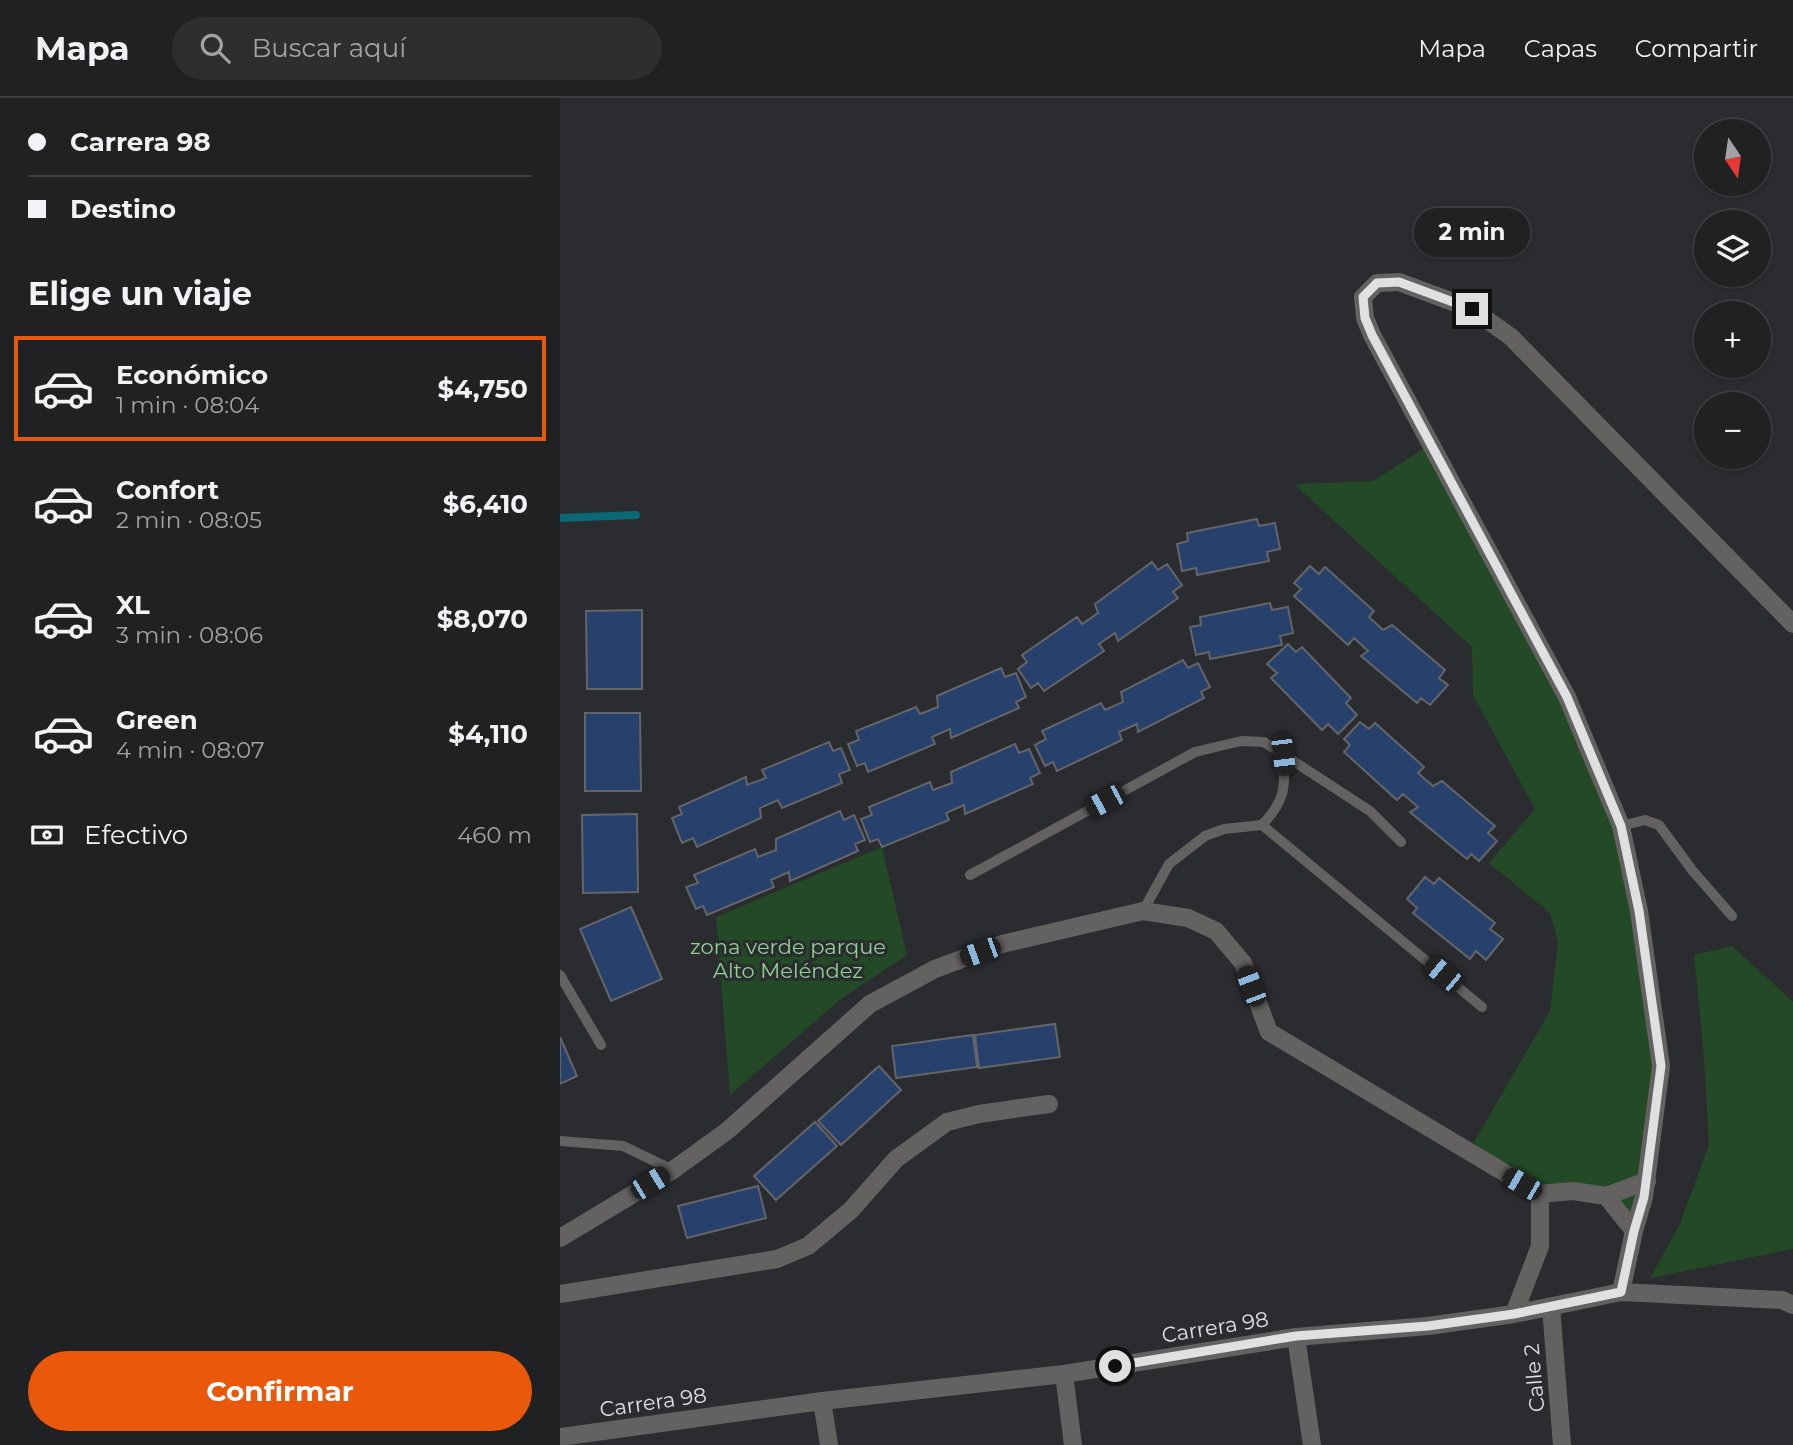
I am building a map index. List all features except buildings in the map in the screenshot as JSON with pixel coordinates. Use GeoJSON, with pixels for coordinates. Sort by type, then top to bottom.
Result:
{"type":"FeatureCollection","features":[{"type":"Feature","properties":{"kind":"street"},"geometry":{"type":"LineString","coordinates":[[1621,1292],[1647,1181],[1661,1066],[1639,911],[1621,826],[1567,697],[1372,335],[1365,318],[1363,297],[1377,283],[1399,282],[1472,309],[1510,337],[1793,624]]}},
{"type":"Feature","properties":{"kind":"street"},"geometry":{"type":"LineString","coordinates":[[560,1238],[673,1170],[727,1131],[870,1004],[936,968],[1002,944],[1143,911],[1188,918],[1216,931],[1243,963],[1269,1032],[1540,1194],[1573,1191],[1606,1196],[1647,1181]]}},
{"type":"Feature","properties":{"kind":"street"},"geometry":{"type":"LineString","coordinates":[[560,1294],[777,1259],[808,1246],[851,1210],[896,1159],[947,1122],[979,1114],[1049,1104]]}},
{"type":"Feature","properties":{"kind":"street"},"geometry":{"type":"LineString","coordinates":[[1514,1314],[1540,1245],[1540,1194]]}},
{"type":"Feature","properties":{"kind":"street"},"geometry":{"type":"LineString","coordinates":[[1606,1196],[1634,1231]]}},
{"type":"Feature","properties":{"kind":"street","name":"Carrera 98"},"geometry":{"type":"LineString","coordinates":[[560,1437],[596,1439],[822,1401],[1064,1374],[1296,1336],[1428,1326],[1514,1314],[1621,1292],[1782,1300],[1793,1305]]}},
{"type":"Feature","properties":{"kind":"street","name":"Calle 2"},"geometry":{"type":"LineString","coordinates":[[1551,1307],[1562,1445]]}},
{"type":"Feature","properties":{"kind":"street"},"geometry":{"type":"LineString","coordinates":[[1296,1336],[1312,1445]]}},
{"type":"Feature","properties":{"kind":"street"},"geometry":{"type":"LineString","coordinates":[[1064,1374],[1073,1445]]}},
{"type":"Feature","properties":{"kind":"street"},"geometry":{"type":"LineString","coordinates":[[822,1401],[829,1445]]}},
{"type":"Feature","properties":{"kind":"lane"},"geometry":{"type":"LineString","coordinates":[[970,875],[1195,752],[1241,741],[1264,742],[1370,811],[1401,842]]}},
{"type":"Feature","properties":{"kind":"lane"},"geometry":{"type":"LineString","coordinates":[[1143,911],[1169,864],[1205,836],[1224,829],[1262,825],[1277,810],[1283,796],[1283,755]]}},
{"type":"Feature","properties":{"kind":"lane"},"geometry":{"type":"LineString","coordinates":[[1621,826],[1645,820],[1659,825],[1692,870],[1732,916]]}},
{"type":"Feature","properties":{"kind":"lane"},"geometry":{"type":"LineString","coordinates":[[1262,825],[1482,1007]]}},
{"type":"Feature","properties":{"kind":"lane"},"geometry":{"type":"LineString","coordinates":[[560,975],[601,1045]]}},
{"type":"Feature","properties":{"kind":"lane"},"geometry":{"type":"LineString","coordinates":[[560,1142],[623,1146],[673,1170]]}},
{"type":"Feature","properties":{"kind":"green space"},"geometry":{"type":"Polygon","coordinates":[[[1425,448],[1564,698],[1611,818],[1636,912],[1658,1065],[1633,1226],[1608,1196],[1540,1192],[1470,1149],[1550,1011],[1558,942],[1550,913],[1489,863],[1535,809],[1473,695],[1472,647],[1294,484],[1373,481],[1425,448]]]}},
{"type":"Feature","properties":{"kind":"green space","name":"zona verde parque Alto Meléndez"},"geometry":{"type":"Polygon","coordinates":[[[882,847],[907,955],[841,999],[730,1095],[716,917],[882,847]]]}},
{"type":"Feature","properties":{"kind":"green space"},"geometry":{"type":"Polygon","coordinates":[[[1732,946],[1793,1002],[1793,1249],[1650,1278],[1679,1226],[1709,1145],[1694,955],[1732,946]]]}},
{"type":"Feature","properties":{"kind":"waterway"},"geometry":{"type":"LineString","coordinates":[[560,518],[636,515]]}},
{"type":"Feature","properties":{"kind":"route"},"geometry":{"type":"LineString","coordinates":[[1115,1366],[1296,1336],[1428,1326],[1514,1314],[1621,1292],[1644,1197],[1661,1066],[1639,911],[1621,826],[1567,697],[1372,335],[1365,318],[1363,297],[1377,283],[1399,282],[1472,309]]}}]}
